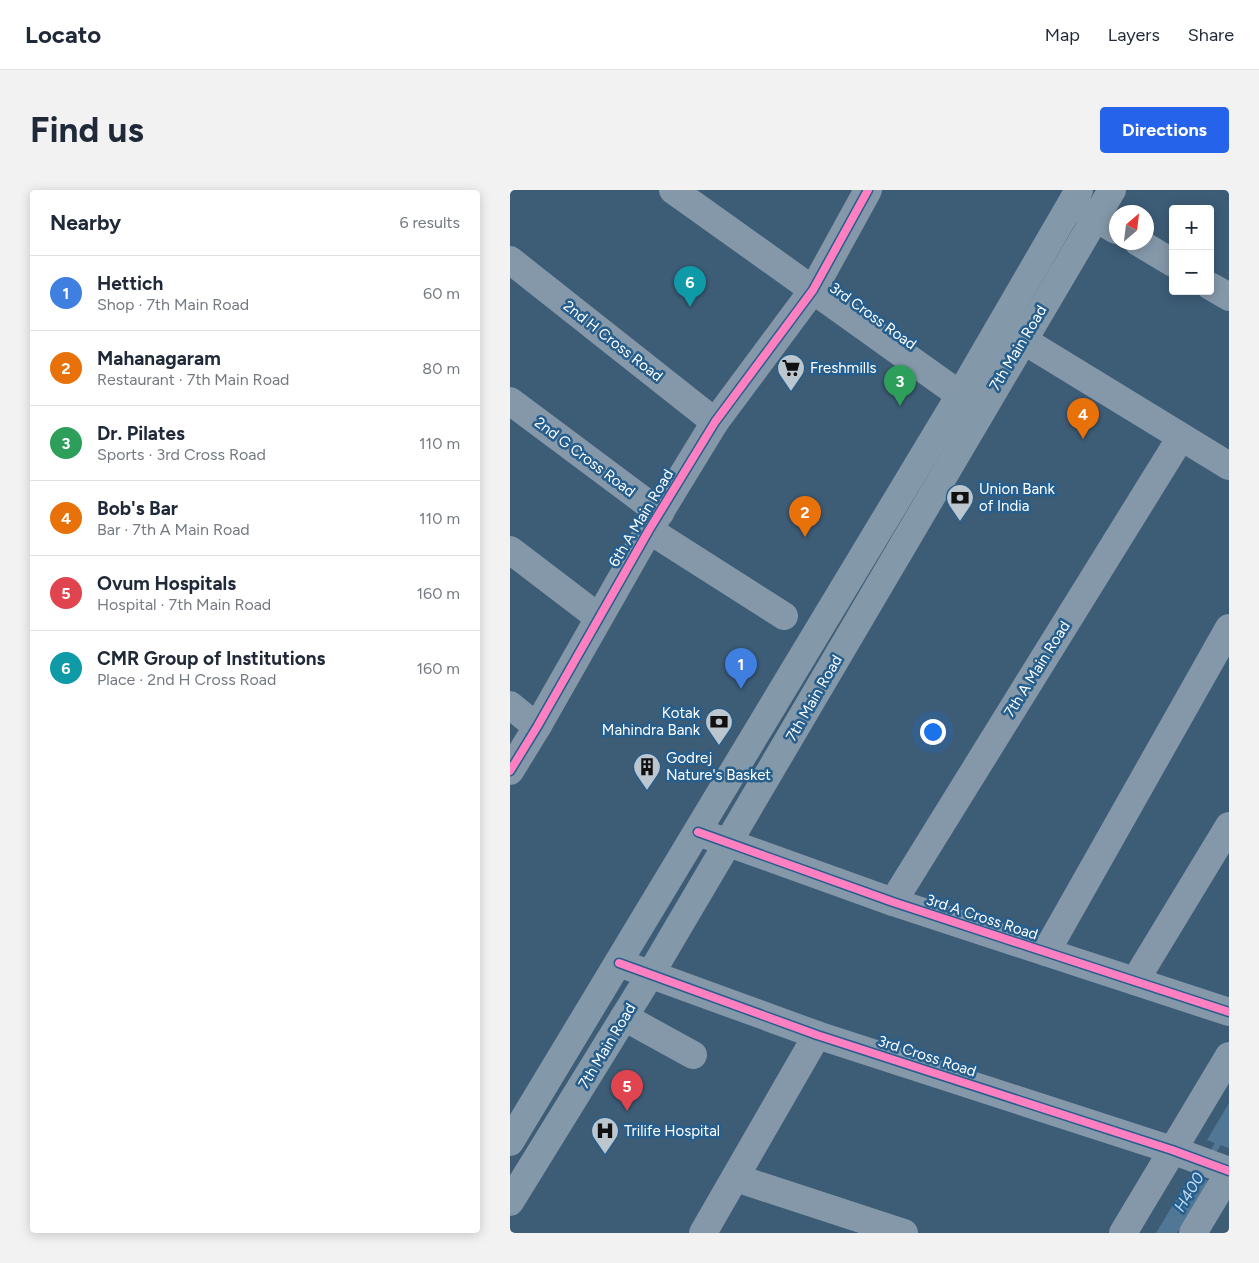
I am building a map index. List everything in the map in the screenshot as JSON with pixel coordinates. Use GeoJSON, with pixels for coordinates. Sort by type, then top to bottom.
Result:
{"type":"FeatureCollection","features":[{"type":"Feature","properties":{"kind":"main road","name":"7th Main Road"},"geometry":{"type":"LineString","coordinates":[[510,1202],[650,975],[1023,340],[1106,224],[1112,190]]}},
{"type":"Feature","properties":{"kind":"main road","name":"7th Main Road"},"geometry":{"type":"LineString","coordinates":[[510,1142],[960,395],[1075,197]]}},
{"type":"Feature","properties":{"kind":"street","name":"3rd Cross Road"},"geometry":{"type":"LineString","coordinates":[[673,190],[982,409]]}},
{"type":"Feature","properties":{"kind":"street","name":"6th A Main Road"},"geometry":{"type":"LineString","coordinates":[[510,770],[537,727],[598,617],[715,422],[813,290],[862,193]]}},
{"type":"Feature","properties":{"kind":"street"},"geometry":{"type":"LineString","coordinates":[[1075,197],[1106,224]]}},
{"type":"Feature","properties":{"kind":"street"},"geometry":{"type":"LineString","coordinates":[[1151,250],[1169,261]]}},
{"type":"Feature","properties":{"kind":"street","name":"2nd H Cross Road"},"geometry":{"type":"LineString","coordinates":[[510,260],[715,422]]}},
{"type":"Feature","properties":{"kind":"street"},"geometry":{"type":"LineString","coordinates":[[1214,288],[1229,297]]}},
{"type":"Feature","properties":{"kind":"street"},"geometry":{"type":"LineString","coordinates":[[1023,340],[1229,466]]}},
{"type":"Feature","properties":{"kind":"street","name":"2nd G Cross Road"},"geometry":{"type":"LineString","coordinates":[[510,401],[655,521],[784,616]]}},
{"type":"Feature","properties":{"kind":"street","name":"7th A Main Road"},"geometry":{"type":"LineString","coordinates":[[893,902],[1181,437]]}},
{"type":"Feature","properties":{"kind":"street"},"geometry":{"type":"LineString","coordinates":[[510,550],[598,617]]}},
{"type":"Feature","properties":{"kind":"street"},"geometry":{"type":"LineString","coordinates":[[1046,952],[1229,628]]}},
{"type":"Feature","properties":{"kind":"street"},"geometry":{"type":"LineString","coordinates":[[510,705],[537,727]]}},
{"type":"Feature","properties":{"kind":"street"},"geometry":{"type":"LineString","coordinates":[[1135,981],[1229,826]]}},
{"type":"Feature","properties":{"kind":"street","name":"3rd A Cross Road"},"geometry":{"type":"LineString","coordinates":[[698,832],[893,902],[1229,1012]]}},
{"type":"Feature","properties":{"kind":"street","name":"3rd Cross Road"},"geometry":{"type":"LineString","coordinates":[[618,963],[817,1035],[1181,1153],[1227,1171]]}},
{"type":"Feature","properties":{"kind":"street"},"geometry":{"type":"LineString","coordinates":[[624,1017],[693,1055]]}},
{"type":"Feature","properties":{"kind":"street"},"geometry":{"type":"LineString","coordinates":[[703,1233],[817,1035]]}},
{"type":"Feature","properties":{"kind":"street"},"geometry":{"type":"LineString","coordinates":[[1123,1233],[1181,1153],[1229,1056]]}},
{"type":"Feature","properties":{"kind":"street"},"geometry":{"type":"LineString","coordinates":[[1193,1233],[1227,1171]]}},
{"type":"Feature","properties":{"kind":"street"},"geometry":{"type":"LineString","coordinates":[[736,1178],[869,1228],[904,1233]]}},
{"type":"Feature","properties":{"kind":"water"},"geometry":{"type":"Polygon","coordinates":[[[1229,1103],[1229,1146],[1228,1148],[1207,1140],[1229,1103]]]}},
{"type":"Feature","properties":{"kind":"water"},"geometry":{"type":"Polygon","coordinates":[[[1191,1175],[1209,1181],[1177,1233],[1156,1233],[1191,1175]]]}},
{"type":"Feature","properties":{"kind":"waterway","name":"H400"},"geometry":{"type":"LineString","coordinates":[[1210,1157],[1229,1125]]}},
{"type":"Feature","properties":{"kind":"cycle path"},"geometry":{"type":"LineString","coordinates":[[510,771],[649,530],[715,422],[813,290],[868,190]]}},
{"type":"Feature","properties":{"kind":"cycle path"},"geometry":{"type":"LineString","coordinates":[[698,832],[893,902],[1229,1012]]}},
{"type":"Feature","properties":{"kind":"cycle path"},"geometry":{"type":"LineString","coordinates":[[619,963],[817,1035],[1172,1150],[1229,1171]]}},
{"type":"Feature","properties":{"kind":"place","name":"CMR Group of Institutions"},"geometry":{"type":"Point","coordinates":[690,307]}},
{"type":"Feature","properties":{"kind":"place","name":"Freshmills"},"geometry":{"type":"Point","coordinates":[791,392]}},
{"type":"Feature","properties":{"kind":"place","name":"Dr. Pilates"},"geometry":{"type":"Point","coordinates":[900,406]}},
{"type":"Feature","properties":{"kind":"place","name":"Bob's Bar"},"geometry":{"type":"Point","coordinates":[1083,439]}},
{"type":"Feature","properties":{"kind":"place","name":"Union Bank of India"},"geometry":{"type":"Point","coordinates":[960,522]}},
{"type":"Feature","properties":{"kind":"place","name":"Mahanagaram"},"geometry":{"type":"Point","coordinates":[805,537]}},
{"type":"Feature","properties":{"kind":"place","name":"Hettich"},"geometry":{"type":"Point","coordinates":[741,689]}},
{"type":"Feature","properties":{"kind":"place","name":"Kotak Mahindra Bank"},"geometry":{"type":"Point","coordinates":[719,746]}},
{"type":"Feature","properties":{"kind":"place","name":"Godrej Nature's Basket"},"geometry":{"type":"Point","coordinates":[647,791]}},
{"type":"Feature","properties":{"kind":"place","name":"Ovum Hospitals"},"geometry":{"type":"Point","coordinates":[627,1111]}},
{"type":"Feature","properties":{"kind":"place","name":"Trilife Hospital"},"geometry":{"type":"Point","coordinates":[605,1155]}}]}
